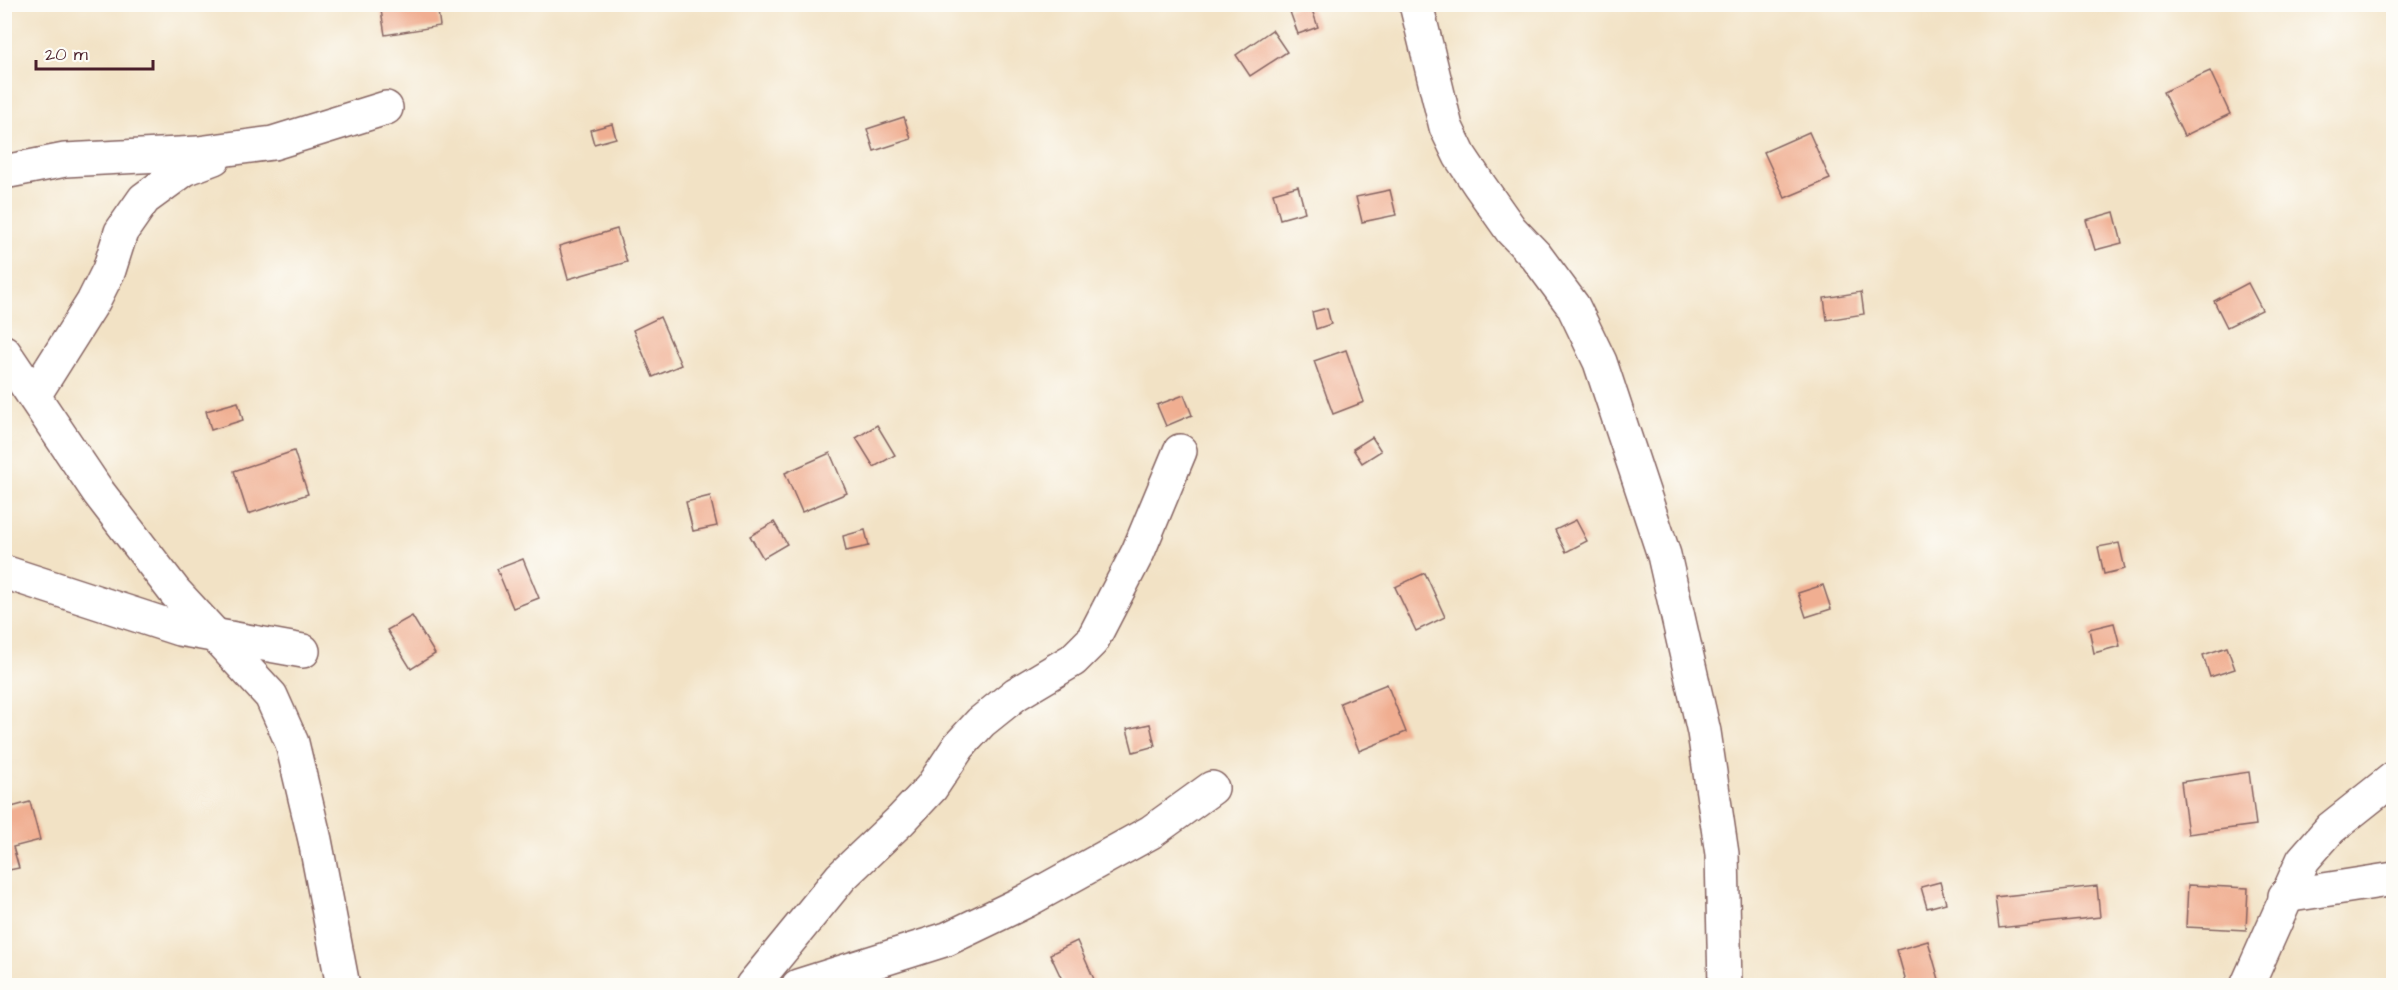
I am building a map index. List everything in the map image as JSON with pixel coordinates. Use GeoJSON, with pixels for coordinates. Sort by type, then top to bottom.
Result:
{"type":"FeatureCollection","features":[{"type":"Feature","properties":{"kind":"street"},"geometry":{"type":"LineString","coordinates":[[1416,4],[1446,126],[1460,156],[1511,230],[1536,256],[1573,306],[1600,362],[1664,555],[1704,732],[1722,854],[1725,986]]}},
{"type":"Feature","properties":{"kind":"street"},"geometry":{"type":"LineString","coordinates":[[4,172],[65,160],[198,153],[273,142],[386,108]]}},
{"type":"Feature","properties":{"kind":"street"},"geometry":{"type":"LineString","coordinates":[[35,394],[93,302],[109,270],[121,232],[144,199],[185,169],[241,147]]}},
{"type":"Feature","properties":{"kind":"street"},"geometry":{"type":"LineString","coordinates":[[4,352],[35,394],[99,493],[175,592],[271,696],[292,743],[315,840],[342,986]]}},
{"type":"Feature","properties":{"kind":"street"},"geometry":{"type":"LineString","coordinates":[[752,986],[841,877],[931,788],[958,746],[981,722],[1016,693],[1073,660],[1092,641],[1138,552],[1180,451]]}},
{"type":"Feature","properties":{"kind":"street"},"geometry":{"type":"LineString","coordinates":[[4,572],[179,629],[303,651]]}},
{"type":"Feature","properties":{"kind":"street"},"geometry":{"type":"LineString","coordinates":[[2247,986],[2302,860],[2331,828],[2394,778]]}},
{"type":"Feature","properties":{"kind":"street"},"geometry":{"type":"LineString","coordinates":[[798,986],[947,939],[1026,901],[1151,832],[1212,788]]}},
{"type":"Feature","properties":{"kind":"street"},"geometry":{"type":"LineString","coordinates":[[2285,896],[2394,879]]}},
{"type":"Feature","properties":{"kind":"building"},"geometry":{"type":"Polygon","coordinates":[[[380,4],[437,4],[440,26],[385,35],[380,4]]]}},
{"type":"Feature","properties":{"kind":"building"},"geometry":{"type":"Polygon","coordinates":[[[1301,4],[1310,4],[1318,27],[1298,34],[1289,9],[1301,4]]]}},
{"type":"Feature","properties":{"kind":"building"},"geometry":{"type":"Polygon","coordinates":[[[1272,30],[1287,52],[1250,76],[1236,55],[1272,30]]]}},
{"type":"Feature","properties":{"kind":"building"},"geometry":{"type":"Polygon","coordinates":[[[2210,71],[2230,114],[2184,136],[2163,92],[2210,71]]]}},
{"type":"Feature","properties":{"kind":"building"},"geometry":{"type":"Polygon","coordinates":[[[904,117],[911,139],[874,151],[867,129],[904,117]]]}},
{"type":"Feature","properties":{"kind":"building"},"geometry":{"type":"Polygon","coordinates":[[[612,124],[616,138],[594,144],[590,130],[612,124]]]}},
{"type":"Feature","properties":{"kind":"building"},"geometry":{"type":"Polygon","coordinates":[[[1809,132],[1830,179],[1785,198],[1764,152],[1809,132]]]}},
{"type":"Feature","properties":{"kind":"building"},"geometry":{"type":"Polygon","coordinates":[[[1298,186],[1305,212],[1280,219],[1273,193],[1298,186]]]}},
{"type":"Feature","properties":{"kind":"building"},"geometry":{"type":"Polygon","coordinates":[[[1390,190],[1396,215],[1362,222],[1356,197],[1390,190]]]}},
{"type":"Feature","properties":{"kind":"building"},"geometry":{"type":"Polygon","coordinates":[[[2114,212],[2122,243],[2095,250],[2086,220],[2114,212]]]}},
{"type":"Feature","properties":{"kind":"building"},"geometry":{"type":"Polygon","coordinates":[[[617,229],[627,262],[568,279],[559,246],[617,229]]]}},
{"type":"Feature","properties":{"kind":"building"},"geometry":{"type":"Polygon","coordinates":[[[2248,283],[2262,310],[2227,327],[2214,301],[2248,283]]]}},
{"type":"Feature","properties":{"kind":"building"},"geometry":{"type":"Polygon","coordinates":[[[1861,292],[1864,314],[1827,320],[1824,298],[1861,292]]]}},
{"type":"Feature","properties":{"kind":"building"},"geometry":{"type":"Polygon","coordinates":[[[1327,308],[1331,324],[1316,329],[1312,312],[1327,308]]]}},
{"type":"Feature","properties":{"kind":"building"},"geometry":{"type":"Polygon","coordinates":[[[660,317],[681,365],[653,377],[633,330],[660,317]]]}},
{"type":"Feature","properties":{"kind":"building"},"geometry":{"type":"Polygon","coordinates":[[[1346,350],[1364,402],[1333,414],[1314,361],[1346,350]]]}},
{"type":"Feature","properties":{"kind":"building"},"geometry":{"type":"Polygon","coordinates":[[[1184,395],[1192,415],[1166,426],[1157,405],[1184,395]]]}},
{"type":"Feature","properties":{"kind":"building"},"geometry":{"type":"Polygon","coordinates":[[[238,402],[243,420],[211,430],[206,411],[238,402]]]}},
{"type":"Feature","properties":{"kind":"building"},"geometry":{"type":"Polygon","coordinates":[[[877,425],[895,455],[874,467],[856,438],[877,425]]]}},
{"type":"Feature","properties":{"kind":"building"},"geometry":{"type":"Polygon","coordinates":[[[1372,437],[1381,451],[1362,463],[1353,449],[1372,437]]]}},
{"type":"Feature","properties":{"kind":"building"},"geometry":{"type":"Polygon","coordinates":[[[294,451],[308,494],[248,514],[234,471],[294,451]]]}},
{"type":"Feature","properties":{"kind":"building"},"geometry":{"type":"Polygon","coordinates":[[[830,453],[847,493],[802,512],[785,473],[830,453]]]}},
{"type":"Feature","properties":{"kind":"building"},"geometry":{"type":"Polygon","coordinates":[[[710,496],[717,526],[693,531],[686,502],[710,496]]]}},
{"type":"Feature","properties":{"kind":"building"},"geometry":{"type":"Polygon","coordinates":[[[1576,520],[1587,541],[1566,552],[1555,530],[1576,520]]]}},
{"type":"Feature","properties":{"kind":"building"},"geometry":{"type":"Polygon","coordinates":[[[774,522],[787,544],[763,558],[750,536],[774,522]]]}},
{"type":"Feature","properties":{"kind":"building"},"geometry":{"type":"Polygon","coordinates":[[[865,530],[869,546],[846,551],[843,536],[865,530]]]}},
{"type":"Feature","properties":{"kind":"building"},"geometry":{"type":"Polygon","coordinates":[[[2119,543],[2125,569],[2104,574],[2098,547],[2119,543]]]}},
{"type":"Feature","properties":{"kind":"building"},"geometry":{"type":"Polygon","coordinates":[[[523,559],[539,598],[513,608],[497,569],[523,559]]]}},
{"type":"Feature","properties":{"kind":"building"},"geometry":{"type":"Polygon","coordinates":[[[1425,573],[1445,617],[1416,631],[1395,587],[1425,573]]]}},
{"type":"Feature","properties":{"kind":"building"},"geometry":{"type":"Polygon","coordinates":[[[1823,585],[1831,609],[1806,617],[1798,593],[1823,585]]]}},
{"type":"Feature","properties":{"kind":"building"},"geometry":{"type":"Polygon","coordinates":[[[412,616],[435,654],[411,669],[387,630],[412,616]]]}},
{"type":"Feature","properties":{"kind":"building"},"geometry":{"type":"Polygon","coordinates":[[[2114,623],[2120,646],[2094,653],[2089,629],[2114,623]]]}},
{"type":"Feature","properties":{"kind":"building"},"geometry":{"type":"Polygon","coordinates":[[[2227,647],[2235,669],[2210,677],[2203,655],[2227,647]]]}},
{"type":"Feature","properties":{"kind":"building"},"geometry":{"type":"Polygon","coordinates":[[[1387,684],[1406,732],[1359,751],[1340,703],[1387,684]]]}},
{"type":"Feature","properties":{"kind":"building"},"geometry":{"type":"Polygon","coordinates":[[[1150,724],[1155,746],[1133,752],[1127,729],[1150,724]]]}},
{"type":"Feature","properties":{"kind":"building"},"geometry":{"type":"Polygon","coordinates":[[[2249,772],[2256,825],[2188,834],[2181,782],[2249,772]]]}},
{"type":"Feature","properties":{"kind":"building"},"geometry":{"type":"Polygon","coordinates":[[[30,802],[40,840],[13,847],[19,868],[4,871],[4,809],[30,802]]]}},
{"type":"Feature","properties":{"kind":"building"},"geometry":{"type":"Polygon","coordinates":[[[1940,882],[1946,903],[1927,908],[1921,887],[1940,882]]]}},
{"type":"Feature","properties":{"kind":"building"},"geometry":{"type":"Polygon","coordinates":[[[2188,885],[2248,888],[2246,930],[2186,927],[2188,885]]]}},
{"type":"Feature","properties":{"kind":"building"},"geometry":{"type":"Polygon","coordinates":[[[2097,886],[2100,917],[1999,928],[1995,897],[2097,886]]]}},
{"type":"Feature","properties":{"kind":"building"},"geometry":{"type":"Polygon","coordinates":[[[1077,941],[1097,986],[1065,986],[1050,954],[1077,941]]]}},
{"type":"Feature","properties":{"kind":"building"},"geometry":{"type":"Polygon","coordinates":[[[1928,941],[1940,983],[1930,986],[1907,986],[1897,950],[1928,941]]]}}]}
